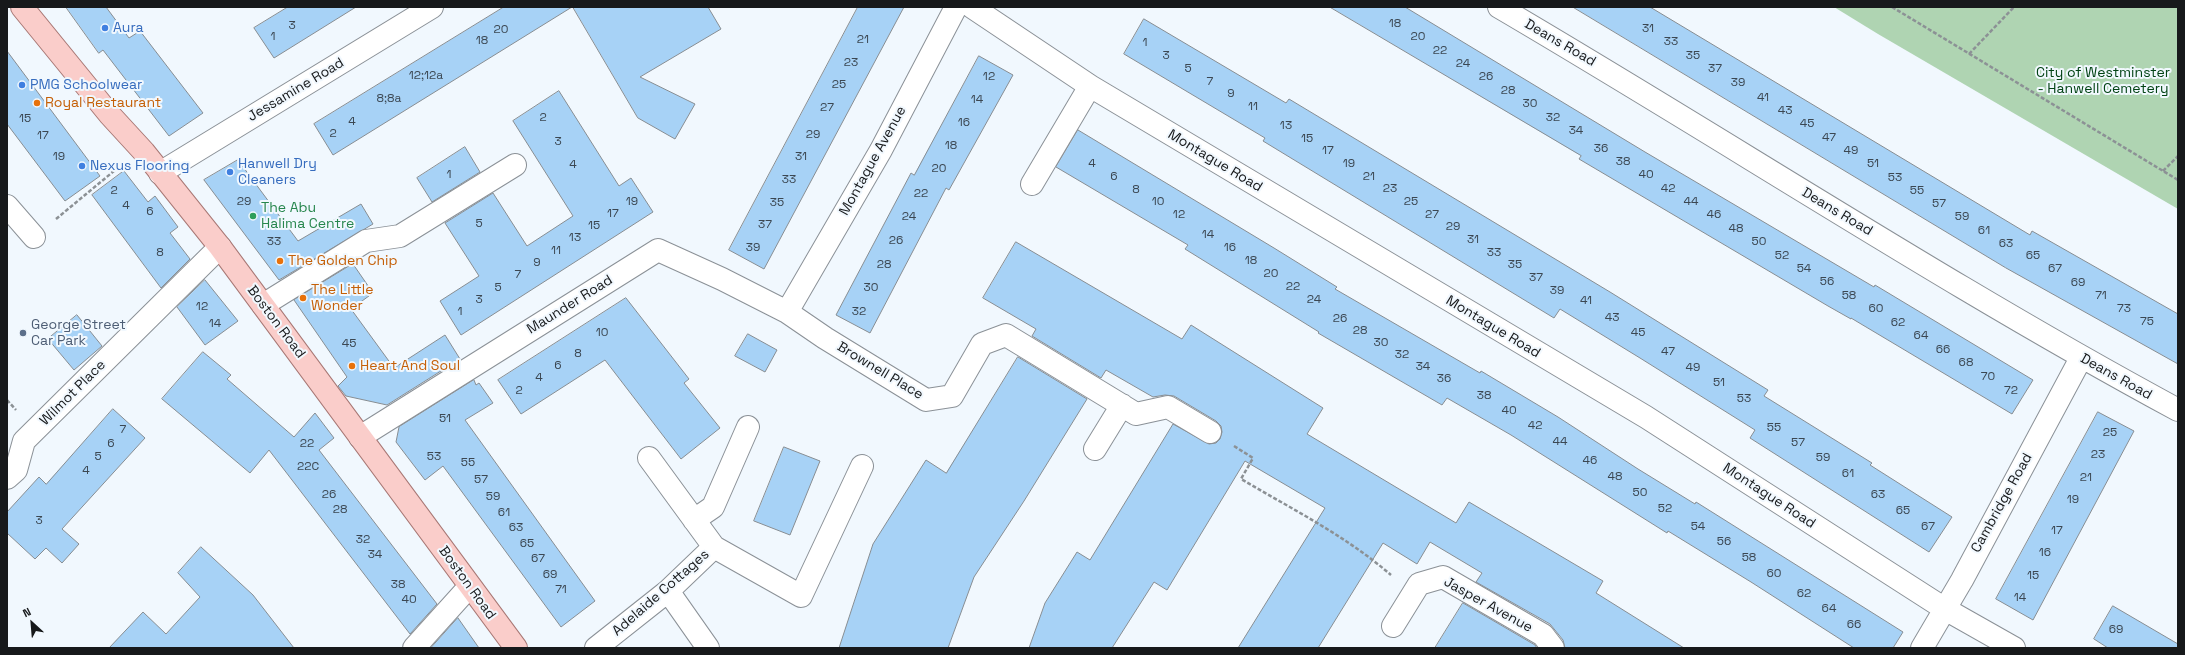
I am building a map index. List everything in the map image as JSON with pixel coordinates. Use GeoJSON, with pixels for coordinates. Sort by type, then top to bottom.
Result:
{"type":"FeatureCollection","features":[{"type":"Feature","properties":{"kind":"main road","name":"Boston Road"},"geometry":{"type":"LineString","coordinates":[[22,7],[220,247],[469,587],[516,648]]}},
{"type":"Feature","properties":{"kind":"street","name":"Jessamine Road"},"geometry":{"type":"LineString","coordinates":[[160,173],[432,7]]}},
{"type":"Feature","properties":{"kind":"street","name":"Montague Avenue"},"geometry":{"type":"LineString","coordinates":[[786,312],[881,150],[956,7]]}},
{"type":"Feature","properties":{"kind":"street","name":"Montague Road"},"geometry":{"type":"LineString","coordinates":[[972,7],[1090,86],[1646,417],[1945,608],[2014,648]]}},
{"type":"Feature","properties":{"kind":"street","name":"Deans Road"},"geometry":{"type":"LineString","coordinates":[[1499,7],[1628,82],[1811,197],[2081,358],[2178,410]]}},
{"type":"Feature","properties":{"kind":"street"},"geometry":{"type":"LineString","coordinates":[[1032,184],[1090,86]]}},
{"type":"Feature","properties":{"kind":"street"},"geometry":{"type":"LineString","coordinates":[[263,305],[366,241],[400,236],[515,165]]}},
{"type":"Feature","properties":{"kind":"street"},"geometry":{"type":"LineString","coordinates":[[7,206],[34,238]]}},
{"type":"Feature","properties":{"kind":"street","name":"Wilmot Place"},"geometry":{"type":"LineString","coordinates":[[7,478],[16,470],[24,441],[220,247]]}},
{"type":"Feature","properties":{"kind":"street","name":"Maunder Road"},"geometry":{"type":"LineString","coordinates":[[360,437],[658,250],[722,279],[786,312]]}},
{"type":"Feature","properties":{"kind":"street","name":"Brownell Place"},"geometry":{"type":"LineString","coordinates":[[786,312],[825,338],[926,400],[952,396],[982,344],[1006,335],[1136,414],[1168,406],[1210,432]]}},
{"type":"Feature","properties":{"kind":"street","name":"Cambridge Road"},"geometry":{"type":"LineString","coordinates":[[1922,648],[2081,358]]}},
{"type":"Feature","properties":{"kind":"street"},"geometry":{"type":"LineString","coordinates":[[1096,449],[1122,405]]}},
{"type":"Feature","properties":{"kind":"street"},"geometry":{"type":"LineString","coordinates":[[694,520],[713,507],[748,427]]}},
{"type":"Feature","properties":{"kind":"street","name":"Adelaide Cottages"},"geometry":{"type":"LineString","coordinates":[[596,648],[668,591],[714,547],[649,458]]}},
{"type":"Feature","properties":{"kind":"street"},"geometry":{"type":"LineString","coordinates":[[714,547],[801,596],[862,466]]}},
{"type":"Feature","properties":{"kind":"street","name":"Jasper Avenue"},"geometry":{"type":"LineString","coordinates":[[1393,626],[1419,584],[1443,577],[1543,635],[1553,648]]}},
{"type":"Feature","properties":{"kind":"street"},"geometry":{"type":"LineString","coordinates":[[414,648],[469,587]]}},
{"type":"Feature","properties":{"kind":"street"},"geometry":{"type":"LineString","coordinates":[[668,591],[708,648]]}},
{"type":"Feature","properties":{"kind":"path"},"geometry":{"type":"LineString","coordinates":[[1892,7],[2178,180]]}},
{"type":"Feature","properties":{"kind":"path"},"geometry":{"type":"LineString","coordinates":[[1969,54],[2014,7]]}},
{"type":"Feature","properties":{"kind":"path"},"geometry":{"type":"LineString","coordinates":[[2163,172],[2178,156]]}},
{"type":"Feature","properties":{"kind":"path"},"geometry":{"type":"LineString","coordinates":[[34,238],[126,162]]}},
{"type":"Feature","properties":{"kind":"path"},"geometry":{"type":"LineString","coordinates":[[1210,432],[1253,458],[1241,479],[1330,531],[1376,562],[1394,577]]}},
{"type":"Feature","properties":{"kind":"green space","name":"City of Westminster - Hanwell Cemetery"},"geometry":{"type":"Polygon","coordinates":[[[1834,7],[2178,7],[2178,209],[1878,34],[1834,7]]]}},
{"type":"Feature","properties":{"kind":"building"},"geometry":{"type":"Polygon","coordinates":[[[66,7],[106,7],[129,38],[140,31],[203,113],[169,136],[103,50],[99,53],[66,7]]]}},
{"type":"Feature","properties":{"kind":"building"},"geometry":{"type":"Polygon","coordinates":[[[288,7],[356,7],[274,58],[254,28],[288,7]]]}},
{"type":"Feature","properties":{"kind":"building"},"geometry":{"type":"Polygon","coordinates":[[[504,7],[572,7],[333,155],[314,124],[504,7]]]}},
{"type":"Feature","properties":{"kind":"building"},"geometry":{"type":"Polygon","coordinates":[[[573,7],[708,7],[721,29],[640,77],[695,104],[675,139],[638,118],[573,7]]]}},
{"type":"Feature","properties":{"kind":"building"},"geometry":{"type":"Polygon","coordinates":[[[858,7],[904,7],[764,269],[729,250],[858,7]]]}},
{"type":"Feature","properties":{"kind":"building"},"geometry":{"type":"Polygon","coordinates":[[[1330,7],[1405,7],[1645,152],[1874,287],[1875,285],[2033,380],[2012,414],[1579,159],[1581,156],[1330,7]]]}},
{"type":"Feature","properties":{"kind":"building"},"geometry":{"type":"Polygon","coordinates":[[[1573,7],[1650,7],[2030,235],[2032,231],[2178,314],[2178,364],[2006,268],[1573,7]]]}},
{"type":"Feature","properties":{"kind":"building"},"geometry":{"type":"Polygon","coordinates":[[[1144,19],[1286,103],[1289,99],[1610,292],[1768,390],[1764,396],[1872,463],[1870,465],[1952,517],[1929,552],[1750,438],[1755,430],[1640,358],[1560,309],[1554,318],[1263,141],[1265,138],[1124,54],[1144,19]]]}},
{"type":"Feature","properties":{"kind":"building"},"geometry":{"type":"Polygon","coordinates":[[[7,51],[100,176],[65,201],[7,124],[7,51]]]}},
{"type":"Feature","properties":{"kind":"building"},"geometry":{"type":"Polygon","coordinates":[[[979,56],[1013,75],[949,190],[946,188],[870,333],[836,315],[911,173],[914,175],[979,56]]]}},
{"type":"Feature","properties":{"kind":"building"},"geometry":{"type":"Polygon","coordinates":[[[559,91],[619,186],[631,178],[653,212],[461,335],[440,301],[479,276],[445,223],[493,193],[527,246],[573,216],[513,121],[559,91]]]}},
{"type":"Feature","properties":{"kind":"building"},"geometry":{"type":"Polygon","coordinates":[[[1078,130],[1337,287],[1335,289],[1480,373],[1481,371],[1558,417],[1638,469],[1695,504],[1696,502],[1903,632],[1893,648],[1854,648],[1751,582],[1668,531],[1667,533],[1511,435],[1447,398],[1442,405],[1318,333],[1319,332],[1185,249],[1188,245],[1056,167],[1078,130]]]}},
{"type":"Feature","properties":{"kind":"building"},"geometry":{"type":"Polygon","coordinates":[[[465,147],[480,172],[432,202],[417,178],[465,147]]]}},
{"type":"Feature","properties":{"kind":"building"},"geometry":{"type":"Polygon","coordinates":[[[238,160],[298,241],[361,204],[373,224],[279,280],[204,180],[238,160]]]}},
{"type":"Feature","properties":{"kind":"building"},"geometry":{"type":"Polygon","coordinates":[[[124,171],[148,202],[155,196],[178,227],[170,233],[190,259],[161,288],[92,195],[124,171]]]}},
{"type":"Feature","properties":{"kind":"building"},"geometry":{"type":"Polygon","coordinates":[[[1016,242],[1182,339],[1191,325],[1323,408],[1307,434],[1456,523],[1469,502],[1603,581],[1596,593],[1684,648],[1565,648],[1563,640],[1550,624],[1476,582],[1482,573],[1430,542],[1417,564],[1383,543],[1318,648],[1238,648],[1325,508],[1245,461],[1167,590],[1154,582],[1112,648],[1029,648],[1045,603],[1077,552],[1090,560],[1173,424],[1209,444],[1216,443],[1220,439],[1222,432],[1221,426],[1216,421],[1174,396],[1165,395],[1153,397],[1106,370],[1101,378],[1032,336],[1036,329],[983,298],[1016,242]]]}},
{"type":"Feature","properties":{"kind":"building"},"geometry":{"type":"Polygon","coordinates":[[[353,264],[373,293],[351,309],[394,368],[445,335],[460,359],[387,405],[346,396],[338,386],[347,377],[294,300],[353,264]]]}},
{"type":"Feature","properties":{"kind":"building"},"geometry":{"type":"Polygon","coordinates":[[[205,280],[238,321],[205,345],[177,307],[205,280]]]}},
{"type":"Feature","properties":{"kind":"building"},"geometry":{"type":"Polygon","coordinates":[[[626,298],[689,379],[684,383],[720,428],[681,459],[605,360],[521,414],[498,380],[626,298]]]}},
{"type":"Feature","properties":{"kind":"building"},"geometry":{"type":"Polygon","coordinates":[[[77,315],[102,346],[74,370],[48,339],[77,315]]]}},
{"type":"Feature","properties":{"kind":"building"},"geometry":{"type":"Polygon","coordinates":[[[748,334],[777,350],[765,372],[735,356],[748,334]]]}},
{"type":"Feature","properties":{"kind":"building"},"geometry":{"type":"Polygon","coordinates":[[[203,352],[231,375],[227,379],[294,437],[315,413],[334,438],[319,450],[437,604],[410,634],[269,450],[250,473],[162,399],[203,352]]]}},
{"type":"Feature","properties":{"kind":"building"},"geometry":{"type":"Polygon","coordinates":[[[1018,357],[1087,399],[1024,501],[974,577],[948,648],[839,648],[873,544],[926,460],[946,473],[1018,357]]]}},
{"type":"Feature","properties":{"kind":"building"},"geometry":{"type":"Polygon","coordinates":[[[474,380],[476,385],[479,383],[493,403],[465,420],[595,601],[561,627],[443,466],[425,480],[396,442],[399,427],[474,380]]]}},
{"type":"Feature","properties":{"kind":"building"},"geometry":{"type":"Polygon","coordinates":[[[113,409],[145,438],[62,529],[79,544],[62,563],[46,548],[35,559],[7,533],[7,512],[39,477],[46,484],[113,409]]]}},
{"type":"Feature","properties":{"kind":"building"},"geometry":{"type":"Polygon","coordinates":[[[2098,412],[2134,431],[2033,620],[1996,599],[2098,412]]]}},
{"type":"Feature","properties":{"kind":"building"},"geometry":{"type":"Polygon","coordinates":[[[784,447],[820,461],[790,535],[754,521],[784,447]]]}},
{"type":"Feature","properties":{"kind":"building"},"geometry":{"type":"Polygon","coordinates":[[[201,547],[253,595],[294,648],[109,648],[143,612],[166,634],[200,597],[178,573],[201,547]]]}},
{"type":"Feature","properties":{"kind":"building"},"geometry":{"type":"Polygon","coordinates":[[[1463,603],[1535,645],[1537,648],[1435,648],[1463,603]]]}},
{"type":"Feature","properties":{"kind":"building"},"geometry":{"type":"Polygon","coordinates":[[[2113,606],[2178,644],[2178,648],[2108,648],[2094,639],[2113,606]]]}},
{"type":"Feature","properties":{"kind":"building"},"geometry":{"type":"Polygon","coordinates":[[[458,618],[479,648],[431,648],[458,618]]]}},
{"type":"Feature","properties":{"kind":"place","name":"Aura"},"geometry":{"type":"Point","coordinates":[105,28]}},
{"type":"Feature","properties":{"kind":"place","name":"PMG Schoolwear"},"geometry":{"type":"Point","coordinates":[22,85]}},
{"type":"Feature","properties":{"kind":"place","name":"Royal Restaurant"},"geometry":{"type":"Point","coordinates":[37,103]}},
{"type":"Feature","properties":{"kind":"place","name":"Nexus Flooring"},"geometry":{"type":"Point","coordinates":[82,166]}},
{"type":"Feature","properties":{"kind":"place","name":"Hanwell Dry Cleaners"},"geometry":{"type":"Point","coordinates":[230,172]}},
{"type":"Feature","properties":{"kind":"place","name":"The Abu Halima Centre"},"geometry":{"type":"Point","coordinates":[253,216]}},
{"type":"Feature","properties":{"kind":"place","name":"The Golden Chip"},"geometry":{"type":"Point","coordinates":[280,261]}},
{"type":"Feature","properties":{"kind":"place","name":"The Little Wonder"},"geometry":{"type":"Point","coordinates":[303,298]}},
{"type":"Feature","properties":{"kind":"place","name":"George Street Car Park"},"geometry":{"type":"Point","coordinates":[23,333]}},
{"type":"Feature","properties":{"kind":"place","name":"Heart And Soul"},"geometry":{"type":"Point","coordinates":[352,366]}}]}
